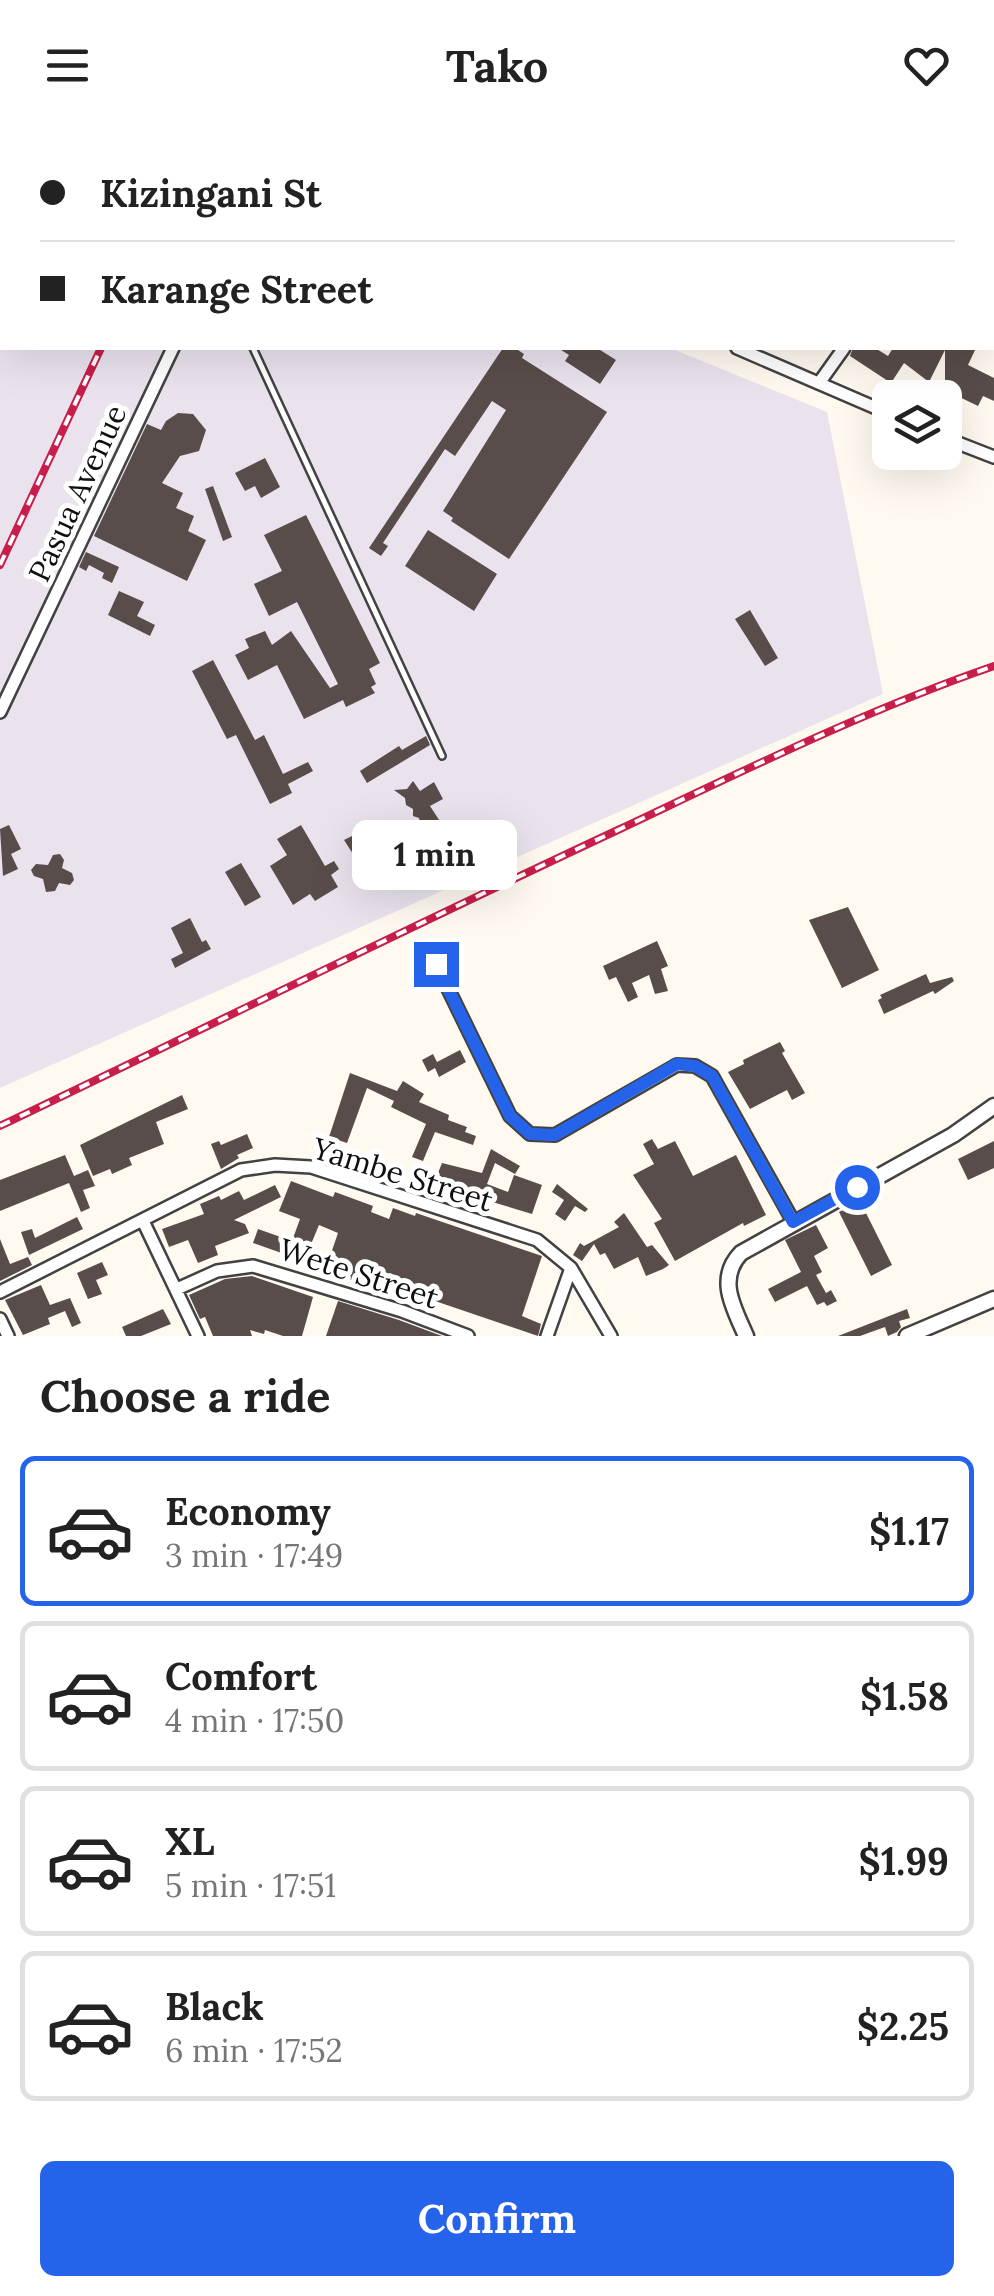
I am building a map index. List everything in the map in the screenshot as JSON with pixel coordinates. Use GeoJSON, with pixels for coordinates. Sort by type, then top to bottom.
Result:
{"type":"FeatureCollection","features":[{"type":"Feature","properties":{"kind":"street","name":"Pasua Avenue"},"geometry":{"type":"LineString","coordinates":[[0,712],[172,350]]}},
{"type":"Feature","properties":{"kind":"street"},"geometry":{"type":"LineString","coordinates":[[742,350],[872,406]]}},
{"type":"Feature","properties":{"kind":"street"},"geometry":{"type":"LineString","coordinates":[[820,383],[843,350]]}},
{"type":"Feature","properties":{"kind":"street"},"geometry":{"type":"LineString","coordinates":[[962,445],[994,457]]}},
{"type":"Feature","properties":{"kind":"street"},"geometry":{"type":"LineString","coordinates":[[436,964],[510,1116],[530,1134],[555,1135],[677,1064],[695,1066],[712,1076],[793,1222]]}},
{"type":"Feature","properties":{"kind":"street"},"geometry":{"type":"LineString","coordinates":[[746,1336],[730,1298],[728,1271],[741,1253],[953,1135],[994,1106]]}},
{"type":"Feature","properties":{"kind":"street","name":"Yambe Street"},"geometry":{"type":"LineString","coordinates":[[0,1292],[241,1170],[275,1164],[310,1167],[536,1240],[572,1268],[611,1336]]}},
{"type":"Feature","properties":{"kind":"street"},"geometry":{"type":"LineString","coordinates":[[143,1221],[198,1336]]}},
{"type":"Feature","properties":{"kind":"street","name":"Wete Street"},"geometry":{"type":"LineString","coordinates":[[177,1289],[217,1271],[253,1266],[402,1311],[468,1336]]}},
{"type":"Feature","properties":{"kind":"street"},"geometry":{"type":"LineString","coordinates":[[547,1336],[572,1268]]}},
{"type":"Feature","properties":{"kind":"street"},"geometry":{"type":"LineString","coordinates":[[907,1336],[994,1299]]}},
{"type":"Feature","properties":{"kind":"street"},"geometry":{"type":"LineString","coordinates":[[0,1319],[8,1336]]}},
{"type":"Feature","properties":{"kind":"lane"},"geometry":{"type":"LineString","coordinates":[[254,350],[442,756]]}},
{"type":"Feature","properties":{"kind":"shaded area"},"geometry":{"type":"Polygon","coordinates":[[[0,350],[675,350],[827,412],[883,694],[0,1088],[0,350]]]}},
{"type":"Feature","properties":{"kind":"building"},"geometry":{"type":"Polygon","coordinates":[[[502,350],[518,350],[524,354],[522,358],[607,412],[509,559],[451,521],[453,518],[443,511],[506,410],[492,401],[455,456],[445,449],[383,543],[388,546],[381,556],[369,548],[502,350]]]}},
{"type":"Feature","properties":{"kind":"building"},"geometry":{"type":"Polygon","coordinates":[[[561,350],[600,350],[616,360],[600,384],[565,361],[569,355],[561,350]]]}},
{"type":"Feature","properties":{"kind":"building"},"geometry":{"type":"Polygon","coordinates":[[[852,350],[878,350],[888,356],[892,350],[945,350],[930,380],[904,363],[893,380],[886,380],[850,356],[852,350]]]}},
{"type":"Feature","properties":{"kind":"building"},"geometry":{"type":"Polygon","coordinates":[[[945,350],[975,350],[968,365],[994,378],[994,401],[983,396],[978,406],[962,398],[962,380],[945,380],[945,350]]]}},
{"type":"Feature","properties":{"kind":"building"},"geometry":{"type":"Polygon","coordinates":[[[178,413],[193,414],[206,430],[199,451],[180,456],[162,483],[183,493],[176,508],[194,516],[188,531],[206,540],[187,581],[94,536],[147,424],[161,430],[178,413]]]}},
{"type":"Feature","properties":{"kind":"building"},"geometry":{"type":"Polygon","coordinates":[[[265,458],[280,487],[261,498],[255,486],[245,491],[235,473],[265,458]]]}},
{"type":"Feature","properties":{"kind":"building"},"geometry":{"type":"Polygon","coordinates":[[[213,486],[232,537],[223,541],[205,489],[213,486]]]}},
{"type":"Feature","properties":{"kind":"building"},"geometry":{"type":"Polygon","coordinates":[[[306,515],[380,663],[369,669],[376,684],[371,687],[375,693],[346,707],[343,700],[304,719],[277,665],[248,680],[235,655],[249,648],[245,639],[265,631],[272,645],[291,631],[330,688],[338,684],[297,602],[269,616],[254,584],[282,571],[264,535],[306,515]]]}},
{"type":"Feature","properties":{"kind":"building"},"geometry":{"type":"Polygon","coordinates":[[[428,530],[497,574],[474,611],[405,566],[428,530]]]}},
{"type":"Feature","properties":{"kind":"building"},"geometry":{"type":"Polygon","coordinates":[[[86,552],[119,567],[112,583],[89,565],[86,571],[79,567],[86,552]]]}},
{"type":"Feature","properties":{"kind":"building"},"geometry":{"type":"Polygon","coordinates":[[[119,591],[144,602],[137,616],[155,625],[150,636],[108,615],[119,591]]]}},
{"type":"Feature","properties":{"kind":"building"},"geometry":{"type":"Polygon","coordinates":[[[750,610],[778,658],[765,666],[735,619],[750,610]]]}},
{"type":"Feature","properties":{"kind":"building"},"geometry":{"type":"Polygon","coordinates":[[[213,660],[255,740],[264,735],[283,774],[308,762],[313,771],[288,784],[292,793],[270,804],[236,735],[227,739],[192,671],[213,660]]]}},
{"type":"Feature","properties":{"kind":"building"},"geometry":{"type":"Polygon","coordinates":[[[426,736],[430,745],[367,783],[360,771],[399,746],[402,750],[426,736]]]}},
{"type":"Feature","properties":{"kind":"building"},"geometry":{"type":"Polygon","coordinates":[[[413,781],[420,791],[434,782],[443,799],[430,806],[445,829],[435,836],[427,837],[419,818],[413,816],[413,809],[394,790],[407,789],[413,781]]]}},
{"type":"Feature","properties":{"kind":"building"},"geometry":{"type":"Polygon","coordinates":[[[384,820],[394,839],[373,851],[380,861],[364,871],[344,840],[384,820]]]}},
{"type":"Feature","properties":{"kind":"building"},"geometry":{"type":"Polygon","coordinates":[[[9,825],[21,849],[11,854],[18,869],[3,876],[0,829],[9,825]]]}},
{"type":"Feature","properties":{"kind":"building"},"geometry":{"type":"Polygon","coordinates":[[[301,825],[325,866],[334,861],[339,869],[331,875],[338,887],[315,901],[310,894],[293,905],[270,866],[287,855],[277,839],[301,825]]]}},
{"type":"Feature","properties":{"kind":"building"},"geometry":{"type":"Polygon","coordinates":[[[60,854],[64,860],[62,868],[72,873],[74,880],[70,885],[59,883],[55,891],[46,892],[43,879],[31,870],[36,864],[48,865],[53,855],[60,854]]]}},
{"type":"Feature","properties":{"kind":"building"},"geometry":{"type":"Polygon","coordinates":[[[241,863],[261,897],[245,906],[225,872],[241,863]]]}},
{"type":"Feature","properties":{"kind":"building"},"geometry":{"type":"Polygon","coordinates":[[[848,907],[879,970],[842,988],[809,920],[848,907]]]}},
{"type":"Feature","properties":{"kind":"building"},"geometry":{"type":"Polygon","coordinates":[[[190,918],[202,942],[206,940],[211,949],[175,968],[171,959],[183,953],[171,928],[190,918]]]}},
{"type":"Feature","properties":{"kind":"building"},"geometry":{"type":"Polygon","coordinates":[[[657,941],[668,966],[661,969],[668,991],[655,994],[649,975],[632,983],[638,997],[628,1002],[616,977],[609,980],[603,966],[657,941]]]}},
{"type":"Feature","properties":{"kind":"building"},"geometry":{"type":"Polygon","coordinates":[[[926,974],[930,983],[952,977],[954,981],[935,994],[933,991],[884,1014],[880,995],[926,974]]]}},
{"type":"Feature","properties":{"kind":"building"},"geometry":{"type":"Polygon","coordinates":[[[780,1042],[785,1051],[782,1053],[805,1093],[792,1100],[787,1090],[750,1109],[728,1072],[780,1042]]]}},
{"type":"Feature","properties":{"kind":"building"},"geometry":{"type":"Polygon","coordinates":[[[460,1050],[466,1062],[439,1077],[435,1068],[428,1072],[422,1060],[433,1054],[437,1062],[460,1050]]]}},
{"type":"Feature","properties":{"kind":"building"},"geometry":{"type":"Polygon","coordinates":[[[350,1073],[397,1091],[403,1081],[424,1094],[419,1102],[467,1127],[465,1132],[476,1136],[473,1145],[435,1132],[423,1161],[412,1157],[426,1124],[391,1107],[394,1101],[367,1088],[347,1143],[329,1137],[350,1073]]]}},
{"type":"Feature","properties":{"kind":"building"},"geometry":{"type":"Polygon","coordinates":[[[182,1095],[188,1109],[156,1122],[164,1144],[129,1158],[132,1165],[112,1174],[110,1169],[93,1176],[80,1145],[182,1095]]]}},
{"type":"Feature","properties":{"kind":"building"},"geometry":{"type":"Polygon","coordinates":[[[247,1134],[253,1148],[221,1169],[211,1144],[219,1141],[221,1145],[247,1134]]]}},
{"type":"Feature","properties":{"kind":"building"},"geometry":{"type":"Polygon","coordinates":[[[652,1139],[658,1149],[675,1141],[693,1176],[736,1155],[766,1215],[744,1226],[743,1223],[675,1261],[654,1223],[662,1219],[633,1175],[654,1164],[643,1144],[652,1139]]]}},
{"type":"Feature","properties":{"kind":"building"},"geometry":{"type":"Polygon","coordinates":[[[994,1141],[994,1168],[968,1180],[958,1159],[994,1141]]]}},
{"type":"Feature","properties":{"kind":"building"},"geometry":{"type":"Polygon","coordinates":[[[491,1149],[520,1166],[515,1174],[495,1163],[487,1184],[508,1192],[514,1175],[542,1185],[532,1214],[469,1195],[471,1190],[436,1178],[442,1163],[482,1173],[491,1149]]]}},
{"type":"Feature","properties":{"kind":"building"},"geometry":{"type":"Polygon","coordinates":[[[65,1155],[74,1176],[88,1170],[95,1186],[83,1190],[90,1208],[81,1212],[69,1183],[0,1211],[0,1180],[65,1155]]]}},
{"type":"Feature","properties":{"kind":"building"},"geometry":{"type":"Polygon","coordinates":[[[291,1181],[333,1197],[335,1192],[373,1206],[371,1212],[389,1219],[393,1208],[415,1216],[416,1213],[542,1256],[522,1316],[541,1324],[538,1336],[388,1285],[372,1281],[370,1286],[325,1271],[338,1233],[319,1225],[304,1261],[253,1243],[258,1229],[292,1241],[300,1219],[279,1211],[291,1181]]]}},
{"type":"Feature","properties":{"kind":"building"},"geometry":{"type":"Polygon","coordinates":[[[557,1184],[588,1209],[585,1212],[575,1206],[565,1221],[555,1214],[564,1200],[552,1192],[557,1184]]]}},
{"type":"Feature","properties":{"kind":"building"},"geometry":{"type":"Polygon","coordinates":[[[275,1185],[281,1197],[234,1220],[245,1224],[249,1233],[215,1246],[218,1255],[198,1263],[188,1240],[169,1247],[162,1229],[204,1214],[200,1204],[239,1191],[244,1200],[275,1185]]]}},
{"type":"Feature","properties":{"kind":"building"},"geometry":{"type":"Polygon","coordinates":[[[860,1201],[892,1265],[871,1276],[839,1212],[860,1201]]]}},
{"type":"Feature","properties":{"kind":"building"},"geometry":{"type":"Polygon","coordinates":[[[624,1213],[647,1247],[652,1245],[669,1265],[646,1276],[638,1257],[614,1269],[594,1244],[582,1261],[573,1255],[580,1243],[584,1246],[619,1227],[614,1222],[624,1213]]]}},
{"type":"Feature","properties":{"kind":"building"},"geometry":{"type":"Polygon","coordinates":[[[77,1217],[83,1229],[29,1255],[21,1232],[32,1229],[35,1238],[77,1217]]]}},
{"type":"Feature","properties":{"kind":"building"},"geometry":{"type":"Polygon","coordinates":[[[816,1225],[828,1248],[814,1256],[822,1272],[816,1275],[826,1293],[831,1290],[837,1301],[817,1305],[807,1286],[775,1302],[768,1289],[801,1272],[785,1240],[816,1225]]]}},
{"type":"Feature","properties":{"kind":"building"},"geometry":{"type":"Polygon","coordinates":[[[0,1239],[10,1264],[28,1257],[32,1265],[0,1281],[0,1239]]]}},
{"type":"Feature","properties":{"kind":"building"},"geometry":{"type":"Polygon","coordinates":[[[102,1262],[108,1275],[96,1280],[102,1294],[88,1299],[77,1273],[102,1262]]]}},
{"type":"Feature","properties":{"kind":"building"},"geometry":{"type":"Polygon","coordinates":[[[252,1276],[313,1297],[302,1336],[250,1330],[252,1336],[213,1336],[189,1295],[225,1279],[252,1276]]]}},
{"type":"Feature","properties":{"kind":"building"},"geometry":{"type":"Polygon","coordinates":[[[41,1285],[50,1305],[70,1298],[81,1323],[72,1327],[65,1311],[48,1318],[50,1324],[23,1335],[5,1300],[41,1285]]]}},
{"type":"Feature","properties":{"kind":"building"},"geometry":{"type":"Polygon","coordinates":[[[338,1301],[399,1320],[442,1336],[326,1336],[338,1301]]]}},
{"type":"Feature","properties":{"kind":"building"},"geometry":{"type":"Polygon","coordinates":[[[163,1309],[171,1324],[141,1336],[126,1336],[122,1327],[163,1309]]]}},
{"type":"Feature","properties":{"kind":"building"},"geometry":{"type":"Polygon","coordinates":[[[907,1309],[910,1318],[899,1321],[901,1327],[888,1336],[885,1327],[860,1336],[838,1336],[907,1309]]]}},
{"type":"Feature","properties":{"kind":"railway"},"geometry":{"type":"LineString","coordinates":[[0,565],[100,350]]}},
{"type":"Feature","properties":{"kind":"railway"},"geometry":{"type":"LineString","coordinates":[[0,1126],[759,764],[899,702],[994,666]]}},
{"type":"Feature","properties":{"kind":"route"},"geometry":{"type":"LineString","coordinates":[[436,964],[510,1116],[530,1134],[555,1135],[677,1064],[695,1066],[712,1076],[793,1222],[857,1187]]}}]}
